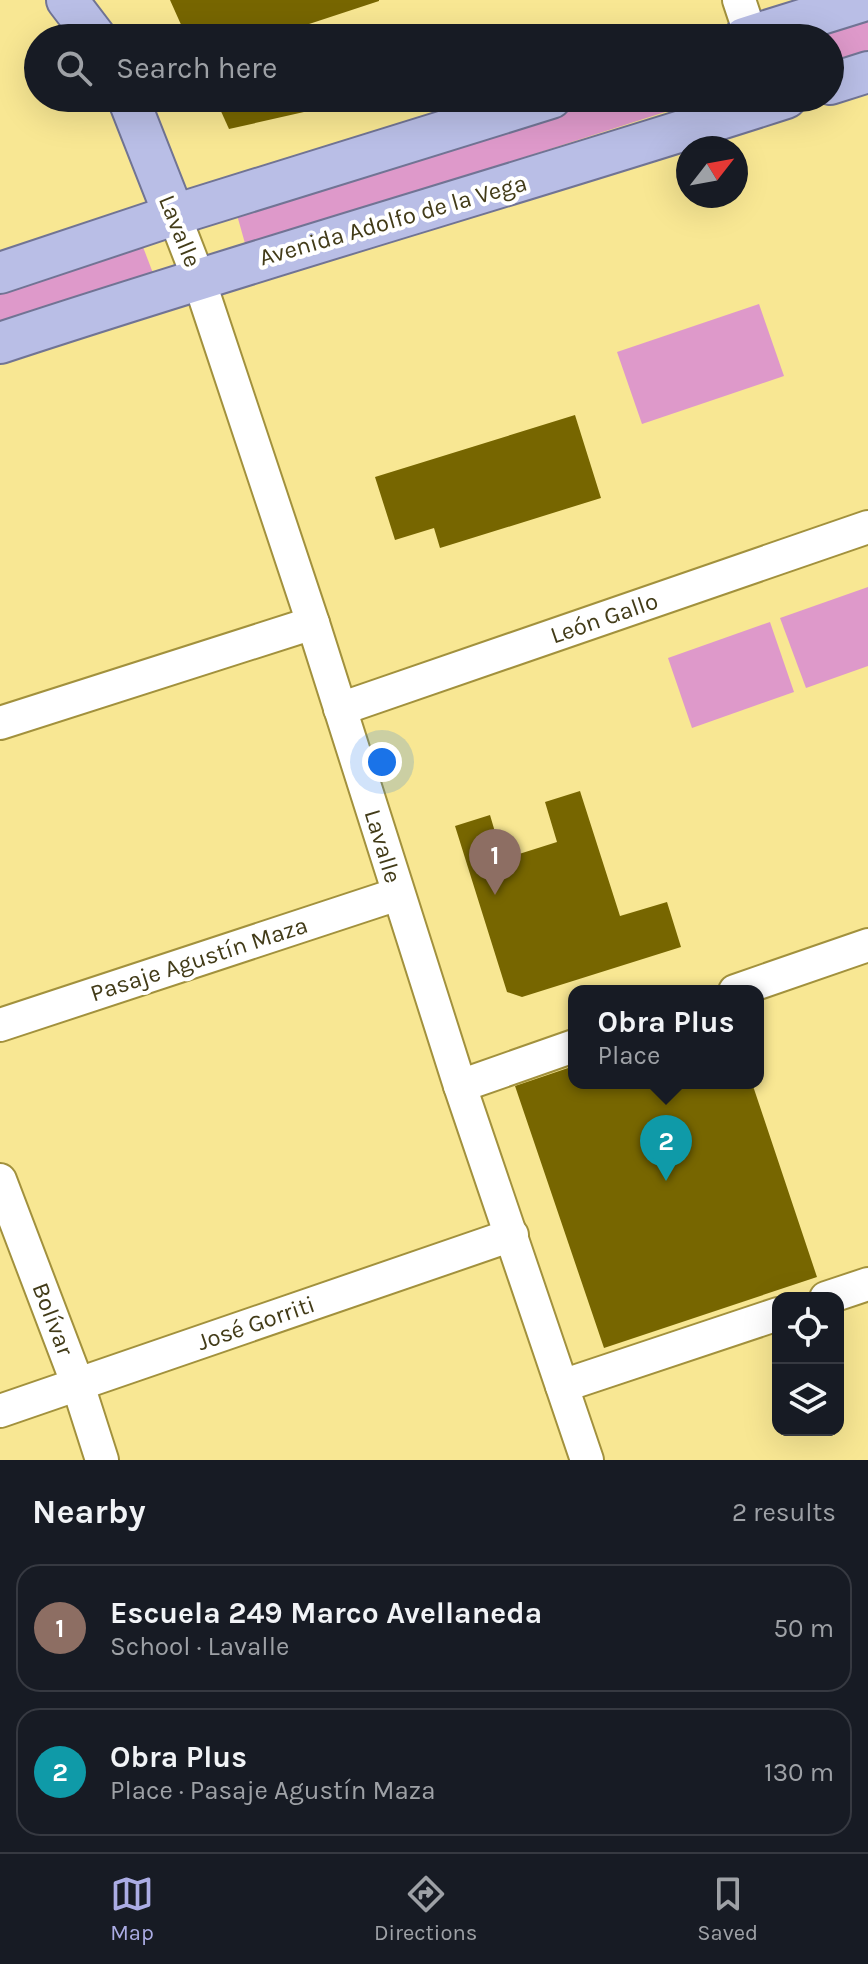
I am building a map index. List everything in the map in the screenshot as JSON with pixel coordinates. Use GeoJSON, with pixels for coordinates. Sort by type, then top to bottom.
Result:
{"type":"FeatureCollection","features":[{"type":"Feature","properties":{"kind":"main road"},"geometry":{"type":"LineString","coordinates":[[67,0],[85,24]]}},
{"type":"Feature","properties":{"kind":"main road"},"geometry":{"type":"LineString","coordinates":[[749,24],[866,0]]}},
{"type":"Feature","properties":{"kind":"main road"},"geometry":{"type":"LineString","coordinates":[[844,80],[868,72]]}},
{"type":"Feature","properties":{"kind":"main road","name":"Lavalle"},"geometry":{"type":"LineString","coordinates":[[134,112],[174,215]]}},
{"type":"Feature","properties":{"kind":"main road"},"geometry":{"type":"LineString","coordinates":[[0,273],[174,215],[506,112]]}},
{"type":"Feature","properties":{"kind":"main road","name":"Avenida Adolfo de la Vega"},"geometry":{"type":"LineString","coordinates":[[0,343],[198,277],[522,182],[713,112]]}},
{"type":"Feature","properties":{"kind":"street","name":"Lavalle"},"geometry":{"type":"LineString","coordinates":[[174,215],[198,277],[313,623],[460,1086],[587,1460]]}},
{"type":"Feature","properties":{"kind":"street","name":"León Gallo"},"geometry":{"type":"LineString","coordinates":[[340,709],[868,527]]}},
{"type":"Feature","properties":{"kind":"street"},"geometry":{"type":"LineString","coordinates":[[0,723],[313,623]]}},
{"type":"Feature","properties":{"kind":"street","name":"Pasaje Agustín Maza"},"geometry":{"type":"LineString","coordinates":[[0,1025],[398,894]]}},
{"type":"Feature","properties":{"kind":"street"},"geometry":{"type":"LineString","coordinates":[[752,985],[868,945]]}},
{"type":"Feature","properties":{"kind":"street"},"geometry":{"type":"LineString","coordinates":[[460,1086],[568,1048]]}},
{"type":"Feature","properties":{"kind":"street","name":"Bolívar"},"geometry":{"type":"LineString","coordinates":[[0,1180],[78,1385],[102,1460]]}},
{"type":"Feature","properties":{"kind":"street","name":"José Gorriti"},"geometry":{"type":"LineString","coordinates":[[0,1411],[512,1235]]}},
{"type":"Feature","properties":{"kind":"street"},"geometry":{"type":"LineString","coordinates":[[844,1292],[868,1284]]}},
{"type":"Feature","properties":{"kind":"street"},"geometry":{"type":"LineString","coordinates":[[562,1386],[772,1316]]}},
{"type":"Feature","properties":{"kind":"shaded area"},"geometry":{"type":"Polygon","coordinates":[[[868,18],[868,50],[844,57],[844,26],[868,18]]]}},
{"type":"Feature","properties":{"kind":"shaded area"},"geometry":{"type":"Polygon","coordinates":[[[560,112],[665,112],[246,247],[237,215],[560,112]]]}},
{"type":"Feature","properties":{"kind":"shaded area"},"geometry":{"type":"Polygon","coordinates":[[[143,247],[156,281],[0,330],[0,294],[143,247]]]}},
{"type":"Feature","properties":{"kind":"shaded area"},"geometry":{"type":"Polygon","coordinates":[[[759,304],[784,376],[642,424],[617,352],[759,304]]]}},
{"type":"Feature","properties":{"kind":"shaded area"},"geometry":{"type":"Polygon","coordinates":[[[868,587],[868,666],[806,688],[780,618],[868,587]]]}},
{"type":"Feature","properties":{"kind":"shaded area"},"geometry":{"type":"Polygon","coordinates":[[[770,622],[794,692],[692,728],[668,658],[770,622]]]}},
{"type":"Feature","properties":{"kind":"building"},"geometry":{"type":"Polygon","coordinates":[[[170,0],[379,0],[309,24],[181,24],[170,0]]]}},
{"type":"Feature","properties":{"kind":"building"},"geometry":{"type":"Polygon","coordinates":[[[221,112],[304,112],[229,129],[221,112]]]}},
{"type":"Feature","properties":{"kind":"building"},"geometry":{"type":"Polygon","coordinates":[[[575,415],[601,498],[440,548],[434,528],[395,540],[375,477],[575,415]]]}},
{"type":"Feature","properties":{"kind":"building"},"geometry":{"type":"Polygon","coordinates":[[[580,791],[620,916],[667,902],[681,947],[522,997],[507,992],[455,826],[490,815],[503,859],[557,842],[545,802],[580,791]]]}},
{"type":"Feature","properties":{"kind":"building"},"geometry":{"type":"Polygon","coordinates":[[[568,1068],[568,1089],[754,1089],[817,1277],[604,1348],[515,1086],[568,1068]]]}},
{"type":"Feature","properties":{"kind":"place","name":"Escuela 249 Marco Avellaneda"},"geometry":{"type":"Point","coordinates":[495,895]}},
{"type":"Feature","properties":{"kind":"place","name":"Obra Plus"},"geometry":{"type":"Point","coordinates":[666,1181]}}]}
